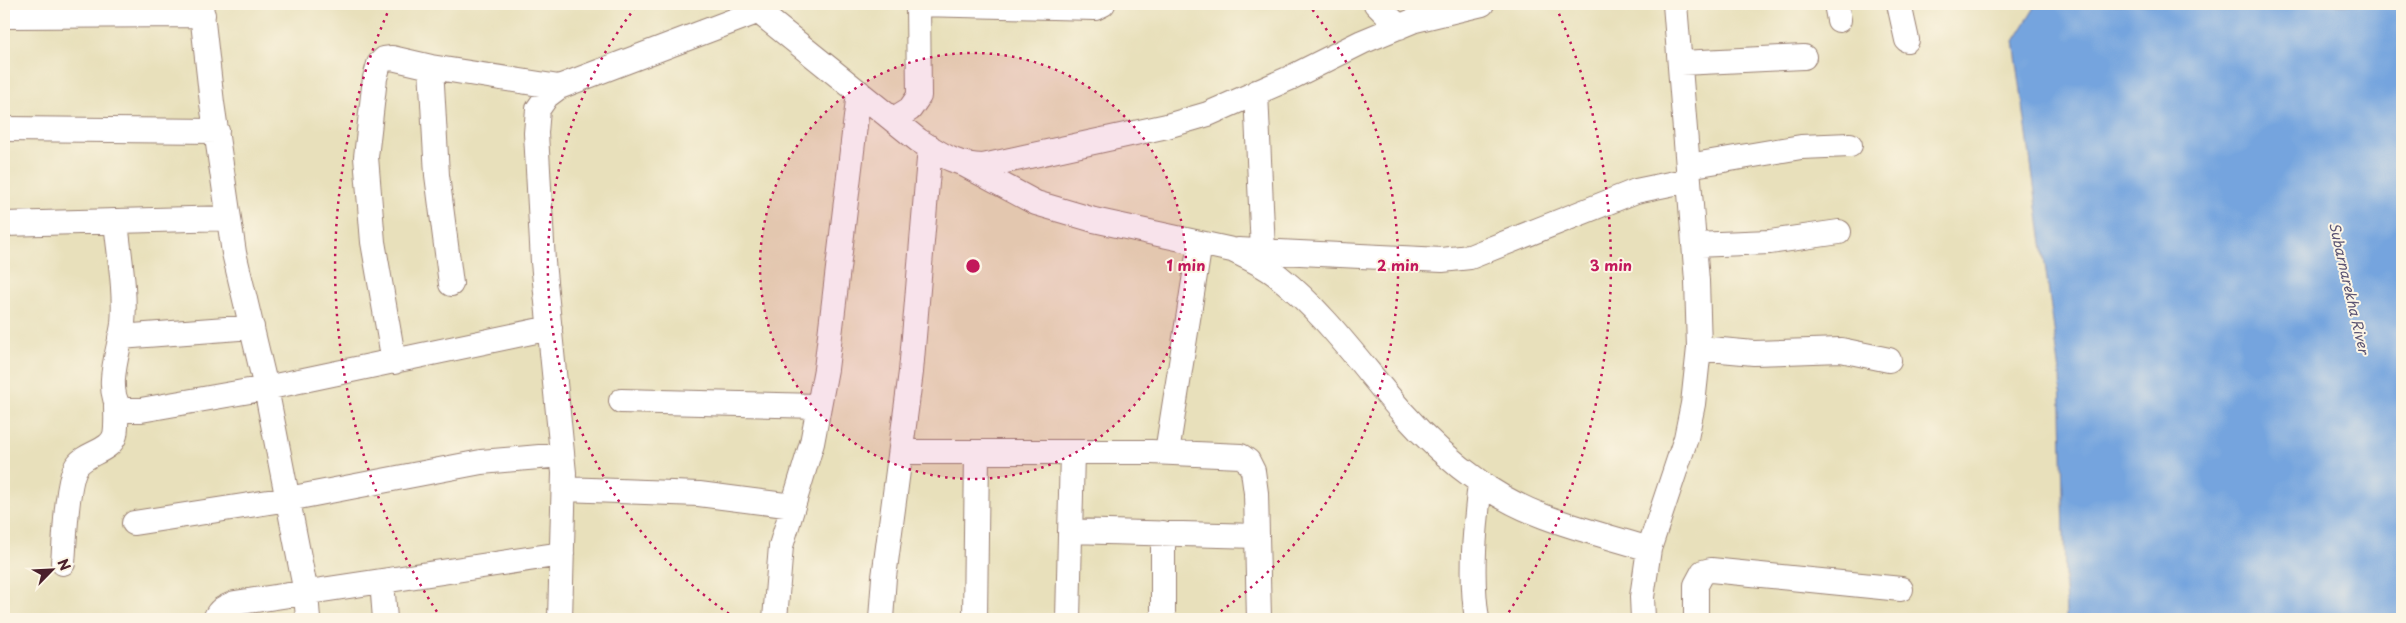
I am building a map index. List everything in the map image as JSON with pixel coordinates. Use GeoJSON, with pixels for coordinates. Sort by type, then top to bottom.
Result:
{"type":"FeatureCollection","features":[{"type":"Feature","properties":{"kind":"street"},"geometry":{"type":"LineString","coordinates":[[894,120],[910,108],[919,96],[918,4],[1095,8],[1103,4]]}},
{"type":"Feature","properties":{"kind":"street"},"geometry":{"type":"LineString","coordinates":[[1376,4],[1399,27]]}},
{"type":"Feature","properties":{"kind":"street"},"geometry":{"type":"LineString","coordinates":[[965,166],[983,166],[1167,126],[1208,114],[1362,42],[1415,20],[1482,4]]}},
{"type":"Feature","properties":{"kind":"street"},"geometry":{"type":"LineString","coordinates":[[1643,619],[1642,597],[1649,549],[1686,438],[1693,404],[1700,348],[1676,4]]}},
{"type":"Feature","properties":{"kind":"street"},"geometry":{"type":"LineString","coordinates":[[1899,4],[1907,40]]}},
{"type":"Feature","properties":{"kind":"street"},"geometry":{"type":"LineString","coordinates":[[560,619],[564,489],[543,262],[536,133],[538,109],[546,96],[560,87],[754,8],[894,120],[948,159],[1036,203],[1094,220],[1232,250],[1442,260],[1470,257],[1636,191],[1689,173],[1792,149],[1850,145]]}},
{"type":"Feature","properties":{"kind":"street"},"geometry":{"type":"LineString","coordinates":[[4,16],[202,9],[234,253],[266,388],[306,593],[308,619]]}},
{"type":"Feature","properties":{"kind":"street"},"geometry":{"type":"LineString","coordinates":[[1681,64],[1804,57]]}},
{"type":"Feature","properties":{"kind":"street"},"geometry":{"type":"LineString","coordinates":[[394,362],[373,242],[366,157],[375,78],[379,64],[384,59],[392,58],[431,68],[560,87]]}},
{"type":"Feature","properties":{"kind":"street"},"geometry":{"type":"LineString","coordinates":[[431,68],[437,175],[450,284]]}},
{"type":"Feature","properties":{"kind":"street"},"geometry":{"type":"LineString","coordinates":[[775,619],[782,546],[812,443],[826,370],[859,92]]}},
{"type":"Feature","properties":{"kind":"street"},"geometry":{"type":"LineString","coordinates":[[1256,92],[1263,251]]}},
{"type":"Feature","properties":{"kind":"street"},"geometry":{"type":"LineString","coordinates":[[4,129],[217,131]]}},
{"type":"Feature","properties":{"kind":"street"},"geometry":{"type":"LineString","coordinates":[[881,619],[884,577],[911,372],[930,147]]}},
{"type":"Feature","properties":{"kind":"street"},"geometry":{"type":"LineString","coordinates":[[4,224],[229,218]]}},
{"type":"Feature","properties":{"kind":"street"},"geometry":{"type":"LineString","coordinates":[[63,563],[76,467],[84,458],[112,441],[115,434],[116,404],[113,390],[124,307],[116,221]]}},
{"type":"Feature","properties":{"kind":"street"},"geometry":{"type":"LineString","coordinates":[[1694,245],[1770,242],[1839,232]]}},
{"type":"Feature","properties":{"kind":"street"},"geometry":{"type":"LineString","coordinates":[[1167,452],[1200,243]]}},
{"type":"Feature","properties":{"kind":"street"},"geometry":{"type":"LineString","coordinates":[[1232,250],[1276,274],[1308,301],[1404,414],[1435,446],[1480,483],[1512,503],[1534,512],[1649,549]]}},
{"type":"Feature","properties":{"kind":"street"},"geometry":{"type":"LineString","coordinates":[[120,338],[252,327]]}},
{"type":"Feature","properties":{"kind":"street"},"geometry":{"type":"LineString","coordinates":[[116,404],[121,410],[141,410],[266,388],[550,328]]}},
{"type":"Feature","properties":{"kind":"street"},"geometry":{"type":"LineString","coordinates":[[1700,348],[1754,353],[1840,350],[1889,360]]}},
{"type":"Feature","properties":{"kind":"street"},"geometry":{"type":"LineString","coordinates":[[621,401],[668,404],[755,403],[819,406]]}},
{"type":"Feature","properties":{"kind":"street"},"geometry":{"type":"LineString","coordinates":[[901,452],[1167,452],[1241,456],[1248,461],[1253,471],[1256,493],[1259,619]]}},
{"type":"Feature","properties":{"kind":"street"},"geometry":{"type":"LineString","coordinates":[[975,619],[977,452]]}},
{"type":"Feature","properties":{"kind":"street"},"geometry":{"type":"LineString","coordinates":[[1068,619],[1072,452]]}},
{"type":"Feature","properties":{"kind":"street"},"geometry":{"type":"LineString","coordinates":[[134,523],[288,499],[481,462],[562,454]]}},
{"type":"Feature","properties":{"kind":"street"},"geometry":{"type":"LineString","coordinates":[[1477,619],[1473,592],[1474,538],[1480,483]]}},
{"type":"Feature","properties":{"kind":"street"},"geometry":{"type":"LineString","coordinates":[[564,489],[699,494],[793,506]]}},
{"type":"Feature","properties":{"kind":"street"},"geometry":{"type":"LineString","coordinates":[[1070,531],[1257,536]]}},
{"type":"Feature","properties":{"kind":"street"},"geometry":{"type":"LineString","coordinates":[[1163,534],[1163,619]]}},
{"type":"Feature","properties":{"kind":"street"},"geometry":{"type":"LineString","coordinates":[[215,619],[218,612],[224,607],[235,604],[562,554]]}},
{"type":"Feature","properties":{"kind":"street"},"geometry":{"type":"LineString","coordinates":[[1696,619],[1696,585],[1703,572],[1711,570],[1901,589]]}},
{"type":"Feature","properties":{"kind":"street"},"geometry":{"type":"LineString","coordinates":[[382,582],[385,619]]}},
{"type":"Feature","properties":{"kind":"water","name":"Subarnarekha River"},"geometry":{"type":"Polygon","coordinates":[[[2037,4],[2402,4],[2402,619],[2066,619],[2060,373],[2014,41],[2037,4]]]}}]}
